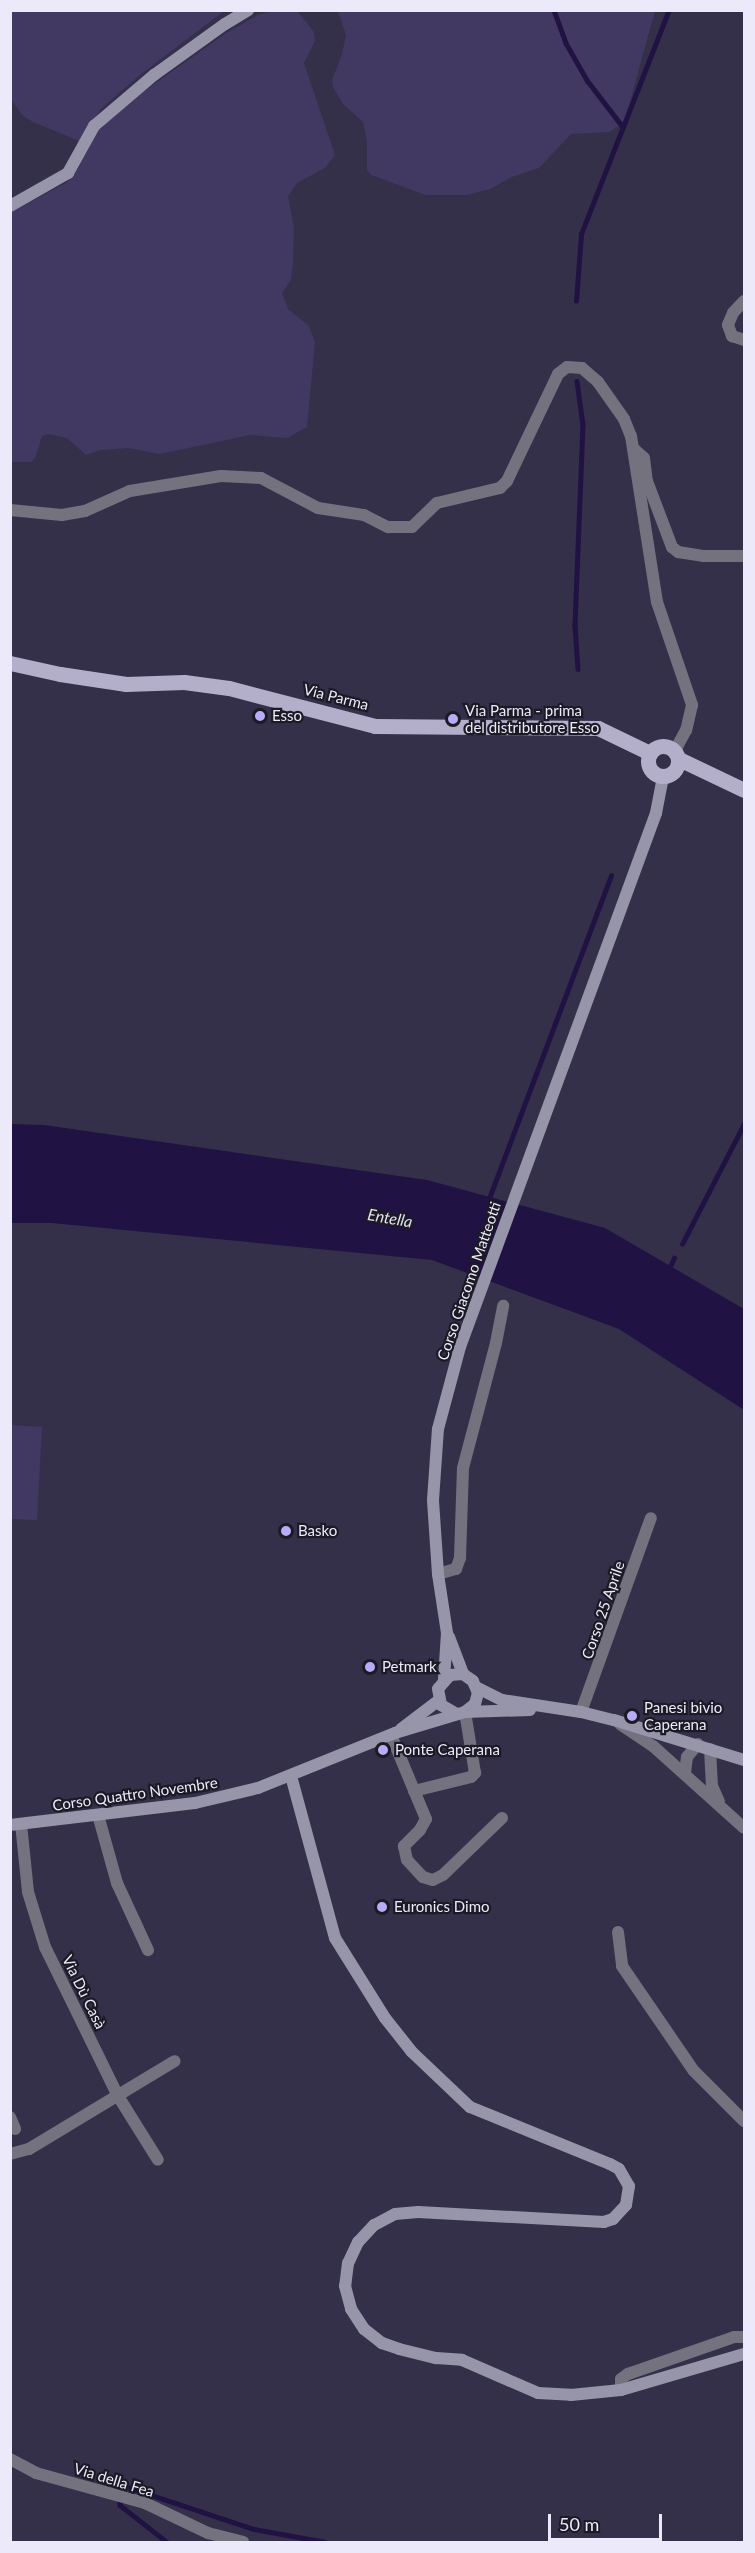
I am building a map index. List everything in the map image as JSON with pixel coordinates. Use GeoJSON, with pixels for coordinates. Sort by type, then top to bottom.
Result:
{"type":"FeatureCollection","features":[{"type":"Feature","properties":{"kind":"main road"},"geometry":{"type":"LineString","coordinates":[[10,206],[68,173],[94,126],[154,75],[248,10]]}},
{"type":"Feature","properties":{"kind":"main road","name":"Via Parma"},"geometry":{"type":"LineString","coordinates":[[10,663],[60,674],[126,684],[184,682],[229,688],[375,726],[598,728],[650,753]]}},
{"type":"Feature","properties":{"kind":"main road"},"geometry":{"type":"LineString","coordinates":[[677,755],[675,772],[663,777],[651,771],[648,765],[650,753],[663,746],[744,790]]}},
{"type":"Feature","properties":{"kind":"main road","name":"Corso Giacomo Matteotti"},"geometry":{"type":"LineString","coordinates":[[447,1634],[438,1574],[433,1512],[434,1460],[438,1429],[460,1347],[656,813],[663,777]]}},
{"type":"Feature","properties":{"kind":"main road"},"geometry":{"type":"LineString","coordinates":[[447,1634],[463,1674],[474,1681],[476,1687],[477,1699],[460,1713]]}},
{"type":"Feature","properties":{"kind":"main road"},"geometry":{"type":"LineString","coordinates":[[444,1679],[447,1634]]}},
{"type":"Feature","properties":{"kind":"main road"},"geometry":{"type":"LineString","coordinates":[[460,1713],[445,1709],[439,1700],[438,1689],[444,1679],[450,1675],[463,1674]]}},
{"type":"Feature","properties":{"kind":"main road"},"geometry":{"type":"LineString","coordinates":[[476,1687],[502,1700],[581,1712],[614,1720],[744,1760]]}},
{"type":"Feature","properties":{"kind":"main road"},"geometry":{"type":"LineString","coordinates":[[393,1734],[439,1700]]}},
{"type":"Feature","properties":{"kind":"main road"},"geometry":{"type":"LineString","coordinates":[[393,1734],[460,1713],[553,1709]]}},
{"type":"Feature","properties":{"kind":"main road","name":"Corso Quattro Novembre"},"geometry":{"type":"LineString","coordinates":[[16,1824],[195,1803],[228,1796],[291,1776],[393,1734]]}},
{"type":"Feature","properties":{"kind":"main road"},"geometry":{"type":"LineString","coordinates":[[291,1776],[335,1938],[385,2018],[412,2052],[470,2107],[610,2164],[619,2169],[629,2186],[627,2205],[621,2213],[604,2222],[418,2212],[395,2214],[374,2225],[358,2242],[348,2263],[345,2286],[351,2309],[364,2329],[382,2343],[436,2358],[462,2360],[538,2393],[571,2396],[621,2390],[744,2354]]}},
{"type":"Feature","properties":{"kind":"street"},"geometry":{"type":"LineString","coordinates":[[744,301],[733,313],[728,325],[732,336],[744,340]]}},
{"type":"Feature","properties":{"kind":"street"},"geometry":{"type":"LineString","coordinates":[[10,510],[62,515],[85,511],[130,491],[221,476],[261,478],[318,508],[364,515],[388,527],[412,527],[437,503],[500,488],[507,481],[558,374],[567,367],[582,368],[598,382],[624,419],[634,449],[657,602],[692,705],[677,755]]}},
{"type":"Feature","properties":{"kind":"street"},"geometry":{"type":"LineString","coordinates":[[634,449],[644,458],[647,481],[672,546],[678,552],[703,556],[744,556]]}},
{"type":"Feature","properties":{"kind":"street"},"geometry":{"type":"LineString","coordinates":[[438,1574],[456,1569],[460,1558],[463,1468],[496,1343],[503,1306]]}},
{"type":"Feature","properties":{"kind":"street","name":"Corso 25 Aprile"},"geometry":{"type":"LineString","coordinates":[[581,1712],[651,1518]]}},
{"type":"Feature","properties":{"kind":"street"},"geometry":{"type":"LineString","coordinates":[[414,1791],[475,1773],[460,1713]]}},
{"type":"Feature","properties":{"kind":"street"},"geometry":{"type":"LineString","coordinates":[[614,1720],[653,1746],[686,1773],[744,1828]]}},
{"type":"Feature","properties":{"kind":"street"},"geometry":{"type":"LineString","coordinates":[[393,1734],[426,1819],[420,1830],[404,1846],[404,1852],[423,1877],[433,1880],[444,1875],[502,1818]]}},
{"type":"Feature","properties":{"kind":"street"},"geometry":{"type":"LineString","coordinates":[[686,1773],[687,1757],[698,1744]]}},
{"type":"Feature","properties":{"kind":"street"},"geometry":{"type":"LineString","coordinates":[[710,1749],[712,1786],[722,1808]]}},
{"type":"Feature","properties":{"kind":"street"},"geometry":{"type":"LineString","coordinates":[[98,1815],[117,1883],[148,1950]]}},
{"type":"Feature","properties":{"kind":"street","name":"Via Dù Casà"},"geometry":{"type":"LineString","coordinates":[[16,1824],[28,1892],[39,1934],[118,2096],[158,2160]]}},
{"type":"Feature","properties":{"kind":"street"},"geometry":{"type":"LineString","coordinates":[[618,1932],[622,1966],[694,2071],[744,2121]]}},
{"type":"Feature","properties":{"kind":"street"},"geometry":{"type":"LineString","coordinates":[[10,2154],[30,2149],[175,2061]]}},
{"type":"Feature","properties":{"kind":"street"},"geometry":{"type":"LineString","coordinates":[[621,2390],[621,2379],[628,2374],[734,2337],[744,2337]]}},
{"type":"Feature","properties":{"kind":"street","name":"Via della Fea"},"geometry":{"type":"LineString","coordinates":[[10,2459],[36,2473],[145,2503],[208,2533],[243,2542]]}},
{"type":"Feature","properties":{"kind":"shaded area"},"geometry":{"type":"Polygon","coordinates":[[[338,10],[655,11],[624,123],[609,132],[571,134],[539,168],[512,177],[490,189],[467,195],[426,195],[371,175],[367,170],[367,142],[363,122],[343,104],[333,87],[332,80],[342,54],[346,35],[338,10]]]}},
{"type":"Feature","properties":{"kind":"shaded area"},"geometry":{"type":"Polygon","coordinates":[[[11,11],[224,11],[141,74],[102,108],[79,141],[23,116],[11,99],[11,11]]]}},
{"type":"Feature","properties":{"kind":"shaded area"},"geometry":{"type":"Polygon","coordinates":[[[274,11],[298,12],[314,32],[315,41],[304,63],[335,155],[325,168],[297,183],[288,196],[294,228],[293,263],[291,280],[282,293],[288,309],[309,326],[315,342],[307,427],[287,438],[250,435],[160,454],[128,448],[101,450],[86,455],[67,438],[48,434],[42,436],[35,458],[31,462],[11,462],[11,212],[66,183],[75,174],[98,131],[126,104],[225,34],[258,15],[274,11]]]}},
{"type":"Feature","properties":{"kind":"shaded area"},"geometry":{"type":"Polygon","coordinates":[[[11,1425],[42,1427],[37,1520],[11,1519],[11,1425]]]}},
{"type":"Feature","properties":{"kind":"water","name":"Entella"},"geometry":{"type":"Polygon","coordinates":[[[11,1124],[44,1125],[427,1180],[605,1228],[744,1309],[744,1410],[619,1329],[432,1260],[52,1223],[11,1223],[11,1124]]]}},
{"type":"Feature","properties":{"kind":"waterway"},"geometry":{"type":"LineString","coordinates":[[554,10],[566,43],[587,80],[623,127]]}},
{"type":"Feature","properties":{"kind":"waterway"},"geometry":{"type":"LineString","coordinates":[[576,301],[581,234],[669,10]]}},
{"type":"Feature","properties":{"kind":"waterway"},"geometry":{"type":"LineString","coordinates":[[577,381],[583,425],[575,625],[578,669]]}},
{"type":"Feature","properties":{"kind":"waterway"},"geometry":{"type":"LineString","coordinates":[[488,1201],[611,875]]}},
{"type":"Feature","properties":{"kind":"waterway"},"geometry":{"type":"LineString","coordinates":[[682,1244],[744,1124]]}},
{"type":"Feature","properties":{"kind":"waterway"},"geometry":{"type":"LineString","coordinates":[[669,1269],[674,1258]]}},
{"type":"Feature","properties":{"kind":"waterway"},"geometry":{"type":"LineString","coordinates":[[100,2478],[254,2529],[325,2542]]}},
{"type":"Feature","properties":{"kind":"waterway"},"geometry":{"type":"LineString","coordinates":[[120,2499],[120,2505],[167,2542]]}},
{"type":"Feature","properties":{"kind":"place","name":"Esso"},"geometry":{"type":"Point","coordinates":[260,716]}},
{"type":"Feature","properties":{"kind":"place","name":"Via Parma - prima del distributore Esso"},"geometry":{"type":"Point","coordinates":[453,719]}},
{"type":"Feature","properties":{"kind":"place","name":"Basko"},"geometry":{"type":"Point","coordinates":[286,1531]}},
{"type":"Feature","properties":{"kind":"place","name":"Petmark"},"geometry":{"type":"Point","coordinates":[370,1667]}},
{"type":"Feature","properties":{"kind":"place","name":"Panesi bivio Caperana"},"geometry":{"type":"Point","coordinates":[632,1716]}},
{"type":"Feature","properties":{"kind":"place","name":"Ponte Caperana"},"geometry":{"type":"Point","coordinates":[383,1750]}},
{"type":"Feature","properties":{"kind":"place","name":"Euronics Dimo"},"geometry":{"type":"Point","coordinates":[382,1907]}}]}
